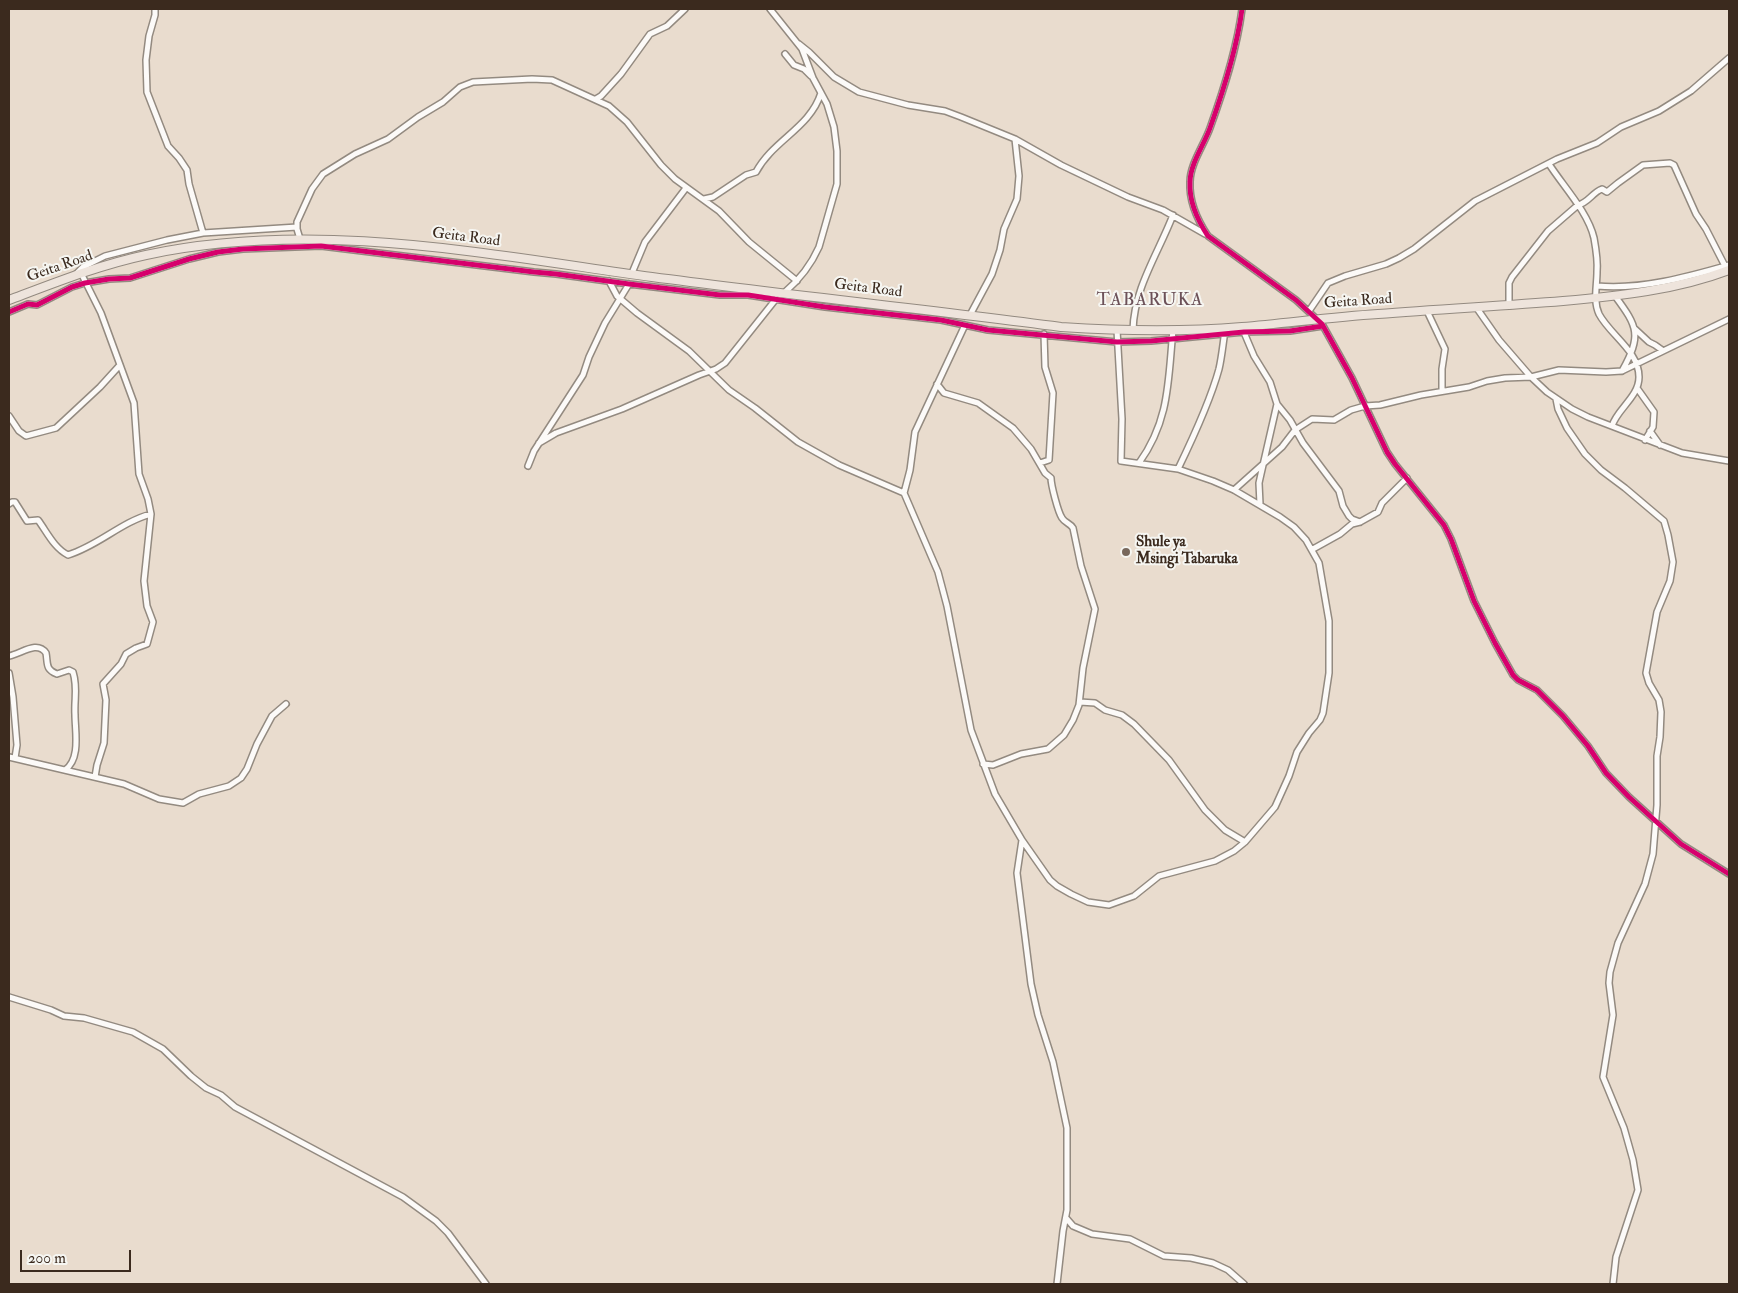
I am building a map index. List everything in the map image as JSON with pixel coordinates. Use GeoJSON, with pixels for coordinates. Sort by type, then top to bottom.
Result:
{"type":"FeatureCollection","features":[{"type":"Feature","properties":{"kind":"highway","name":"Geita Road"},"geometry":{"type":"LineString","coordinates":[[9,300],[78,274],[129,259],[182,249],[255,240],[300,239],[371,241],[564,263],[1061,326],[1117,330],[1243,329],[1318,319],[1596,298],[1664,288],[1728,269]]}},
{"type":"Feature","properties":{"kind":"street"},"geometry":{"type":"LineString","coordinates":[[154,9],[155,15],[149,36],[146,60],[147,92],[168,146],[187,170],[189,184],[204,233]]}},
{"type":"Feature","properties":{"kind":"street"},"geometry":{"type":"LineString","coordinates":[[596,99],[602,96],[621,74],[650,34],[667,26],[684,9]]}},
{"type":"Feature","properties":{"kind":"street"},"geometry":{"type":"LineString","coordinates":[[770,9],[799,44],[834,77],[859,92],[908,105],[945,111],[1015,139],[1061,165],[1128,197],[1164,210],[1208,236],[1284,291],[1318,319],[1365,406],[1387,452],[1406,478],[1435,511],[1446,529],[1474,601],[1511,672],[1518,680],[1537,690],[1578,732],[1613,781],[1681,844],[1729,874]]}},
{"type":"Feature","properties":{"kind":"street"},"geometry":{"type":"LineString","coordinates":[[1208,236],[1196,214],[1190,190],[1190,180],[1220,97],[1235,48],[1242,9]]}},
{"type":"Feature","properties":{"kind":"street"},"geometry":{"type":"LineString","coordinates":[[785,292],[797,281],[815,255],[837,184],[838,168],[832,117],[799,44]]}},
{"type":"Feature","properties":{"kind":"street"},"geometry":{"type":"LineString","coordinates":[[785,54],[794,65],[804,69],[813,78]]}},
{"type":"Feature","properties":{"kind":"street"},"geometry":{"type":"LineString","coordinates":[[1309,311],[1328,283],[1399,258],[1414,249],[1475,201],[1549,164],[1591,146],[1614,131],[1646,118],[1666,107],[1691,91],[1729,58]]}},
{"type":"Feature","properties":{"kind":"street"},"geometry":{"type":"LineString","coordinates":[[300,239],[297,227],[298,222],[312,189],[323,174],[355,154],[388,139],[418,117],[443,102],[465,84],[544,79],[560,83],[596,99],[616,111],[661,165],[686,188],[704,199],[727,219],[748,242],[797,281]]}},
{"type":"Feature","properties":{"kind":"street"},"geometry":{"type":"LineString","coordinates":[[704,199],[713,196],[746,175],[756,172],[775,146],[811,115],[821,93]]}},
{"type":"Feature","properties":{"kind":"street"},"geometry":{"type":"LineString","coordinates":[[970,315],[992,274],[1000,250],[1004,229],[1017,199],[1018,176],[1015,139]]}},
{"type":"Feature","properties":{"kind":"street"},"geometry":{"type":"LineString","coordinates":[[1509,306],[1509,283],[1512,277],[1548,231],[1600,189],[1607,192],[1618,182],[1644,166],[1670,163],[1676,169],[1696,214],[1728,269],[1633,287],[1597,286]]}},
{"type":"Feature","properties":{"kind":"street"},"geometry":{"type":"LineString","coordinates":[[1549,164],[1578,205],[1593,236],[1597,270],[1597,307],[1604,321],[1630,354],[1636,364],[1639,376],[1637,388],[1612,426]]}},
{"type":"Feature","properties":{"kind":"street"},"geometry":{"type":"LineString","coordinates":[[632,273],[645,242],[686,188]]}},
{"type":"Feature","properties":{"kind":"street"},"geometry":{"type":"LineString","coordinates":[[1133,330],[1136,304],[1142,285],[1173,215]]}},
{"type":"Feature","properties":{"kind":"street"},"geometry":{"type":"LineString","coordinates":[[95,778],[104,743],[106,706],[103,684],[121,664],[126,654],[147,644],[153,622],[144,581],[151,514],[139,474],[134,403],[101,313],[78,274],[83,267],[105,256],[167,240],[204,233],[297,227]]}},
{"type":"Feature","properties":{"kind":"street"},"geometry":{"type":"LineString","coordinates":[[9,312],[28,304],[37,305],[72,287],[85,283],[130,278],[189,259],[229,250],[313,246],[720,295],[748,295],[825,307],[940,320],[988,330],[1117,342],[1172,339],[1225,330],[1215,382],[1178,469]]}},
{"type":"Feature","properties":{"kind":"street"},"geometry":{"type":"LineString","coordinates":[[608,281],[620,298],[644,319],[682,345],[729,390],[798,442],[839,465],[904,493]]}},
{"type":"Feature","properties":{"kind":"street"},"geometry":{"type":"LineString","coordinates":[[528,466],[539,443],[583,375],[605,322],[629,284]]}},
{"type":"Feature","properties":{"kind":"street"},"geometry":{"type":"LineString","coordinates":[[1615,296],[1631,318],[1635,329],[1649,342],[1662,350]]}},
{"type":"Feature","properties":{"kind":"street"},"geometry":{"type":"LineString","coordinates":[[539,443],[556,433],[622,410],[726,364],[776,299]]}},
{"type":"Feature","properties":{"kind":"street"},"geometry":{"type":"LineString","coordinates":[[1476,307],[1499,340],[1531,377],[1556,399],[1580,414],[1682,453],[1729,460]]}},
{"type":"Feature","properties":{"kind":"street"},"geometry":{"type":"LineString","coordinates":[[1427,311],[1445,349],[1442,369],[1442,391]]}},
{"type":"Feature","properties":{"kind":"street"},"geometry":{"type":"LineString","coordinates":[[1234,490],[1282,447],[1295,430],[1312,418],[1334,420],[1351,410],[1365,406],[1470,387],[1487,381],[1531,377],[1558,370],[1622,371],[1729,319]]}},
{"type":"Feature","properties":{"kind":"street"},"geometry":{"type":"LineString","coordinates":[[965,325],[915,432],[910,470],[904,493],[938,572],[948,611],[969,722],[983,764],[1003,810],[1046,876],[1055,885],[1086,901],[1109,905],[1136,895],[1160,876],[1213,862],[1229,854],[1245,842],[1276,807],[1297,752],[1320,720],[1330,673],[1329,628],[1319,563],[1313,549],[1294,527],[1260,504],[1213,481],[1178,469],[1121,461],[1122,400],[1117,330]]}},
{"type":"Feature","properties":{"kind":"street"},"geometry":{"type":"LineString","coordinates":[[1323,326],[1290,331],[1243,329],[1254,356],[1270,382],[1277,404],[1290,420],[1302,443],[1339,491],[1343,506],[1349,516],[1360,522]]}},
{"type":"Feature","properties":{"kind":"street"},"geometry":{"type":"LineString","coordinates":[[1622,371],[1630,354],[1635,329]]}},
{"type":"Feature","properties":{"kind":"street"},"geometry":{"type":"LineString","coordinates":[[1139,463],[1148,450],[1162,420],[1171,368],[1174,330]]}},
{"type":"Feature","properties":{"kind":"street"},"geometry":{"type":"LineString","coordinates":[[1040,463],[1049,460],[1053,392],[1045,366],[1044,334]]}},
{"type":"Feature","properties":{"kind":"street"},"geometry":{"type":"LineString","coordinates":[[9,416],[19,431],[26,436],[52,430],[100,387],[120,365]]}},
{"type":"Feature","properties":{"kind":"street"},"geometry":{"type":"LineString","coordinates":[[937,384],[944,393],[978,403],[1007,424],[1032,449],[1045,473],[1051,478],[1061,517],[1064,521],[1071,524],[1073,528],[1081,566],[1095,609],[1083,668],[1080,702],[1073,720],[1064,735],[1048,749],[1021,754],[993,765],[983,764]]}},
{"type":"Feature","properties":{"kind":"street"},"geometry":{"type":"LineString","coordinates":[[1637,388],[1654,412],[1655,423],[1645,440]]}},
{"type":"Feature","properties":{"kind":"street"},"geometry":{"type":"LineString","coordinates":[[1556,399],[1558,409],[1567,428],[1585,454],[1601,470],[1664,521],[1673,567],[1657,612],[1646,673],[1649,683],[1659,700],[1660,712],[1660,737],[1656,762],[1656,820],[1653,854],[1649,871],[1618,943],[1609,983],[1613,1015],[1603,1077],[1624,1128],[1633,1160],[1638,1190],[1616,1258],[1613,1284]]}},
{"type":"Feature","properties":{"kind":"street"},"geometry":{"type":"LineString","coordinates":[[1260,504],[1259,483],[1277,404]]}},
{"type":"Feature","properties":{"kind":"street"},"geometry":{"type":"LineString","coordinates":[[1650,431],[1660,445]]}},
{"type":"Feature","properties":{"kind":"street"},"geometry":{"type":"LineString","coordinates":[[1313,549],[1340,534],[1352,524],[1360,522],[1378,512],[1382,504],[1406,478]]}},
{"type":"Feature","properties":{"kind":"street"},"geometry":{"type":"LineString","coordinates":[[9,504],[15,502],[27,521],[38,520],[51,539],[68,555],[90,545],[128,523],[151,514]]}},
{"type":"Feature","properties":{"kind":"street"},"geometry":{"type":"LineString","coordinates":[[9,656],[34,647],[40,648],[46,653],[46,665],[50,670],[57,674],[69,670],[73,672],[77,690],[75,714],[76,743],[70,766],[65,770]]}},
{"type":"Feature","properties":{"kind":"street"},"geometry":{"type":"LineString","coordinates":[[9,674],[18,745],[12,757],[131,786],[159,799],[179,803],[186,802],[199,794],[229,786],[244,774],[272,716],[286,704]]}},
{"type":"Feature","properties":{"kind":"street"},"geometry":{"type":"LineString","coordinates":[[1080,702],[1094,703],[1105,710],[1122,715],[1134,724],[1169,760],[1206,810],[1225,830],[1245,842]]}},
{"type":"Feature","properties":{"kind":"street"},"geometry":{"type":"LineString","coordinates":[[1022,840],[1016,873],[1031,984],[1038,1015],[1053,1062],[1067,1128],[1066,1218],[1058,1284]]}},
{"type":"Feature","properties":{"kind":"street"},"geometry":{"type":"LineString","coordinates":[[9,997],[64,1016],[84,1018],[118,1027],[133,1032],[155,1044],[206,1088],[221,1095],[235,1107],[403,1197],[436,1221],[448,1233],[486,1284]]}},
{"type":"Feature","properties":{"kind":"street"},"geometry":{"type":"LineString","coordinates":[[1066,1218],[1073,1226],[1092,1234],[1130,1239],[1164,1256],[1191,1258],[1213,1264],[1228,1270],[1244,1284]]}},
{"type":"Feature","properties":{"kind":"cycle path"},"geometry":{"type":"LineString","coordinates":[[1242,9],[1237,39],[1225,84],[1210,128],[1192,168],[1190,189],[1193,203],[1204,230],[1208,236],[1296,300],[1322,324],[1352,378],[1387,452],[1444,525],[1474,601],[1513,675],[1518,680],[1537,690],[1563,716],[1588,746],[1606,773],[1629,797],[1681,844],[1729,874]]}},
{"type":"Feature","properties":{"kind":"cycle path"},"geometry":{"type":"LineString","coordinates":[[9,312],[28,304],[37,305],[72,287],[85,283],[130,278],[189,259],[218,252],[243,249],[321,246],[720,295],[748,295],[825,307],[941,320],[988,330],[1117,342],[1151,341],[1244,332],[1290,331],[1323,326]]}},
{"type":"Feature","properties":{"kind":"place","name":"Shule ya Msingi Tabaruka"},"geometry":{"type":"Point","coordinates":[1126,552]}},
{"type":"Feature","properties":{"kind":"district","name":"TABARUKA"},"geometry":{"type":"Point","coordinates":[1150,301]}}]}
